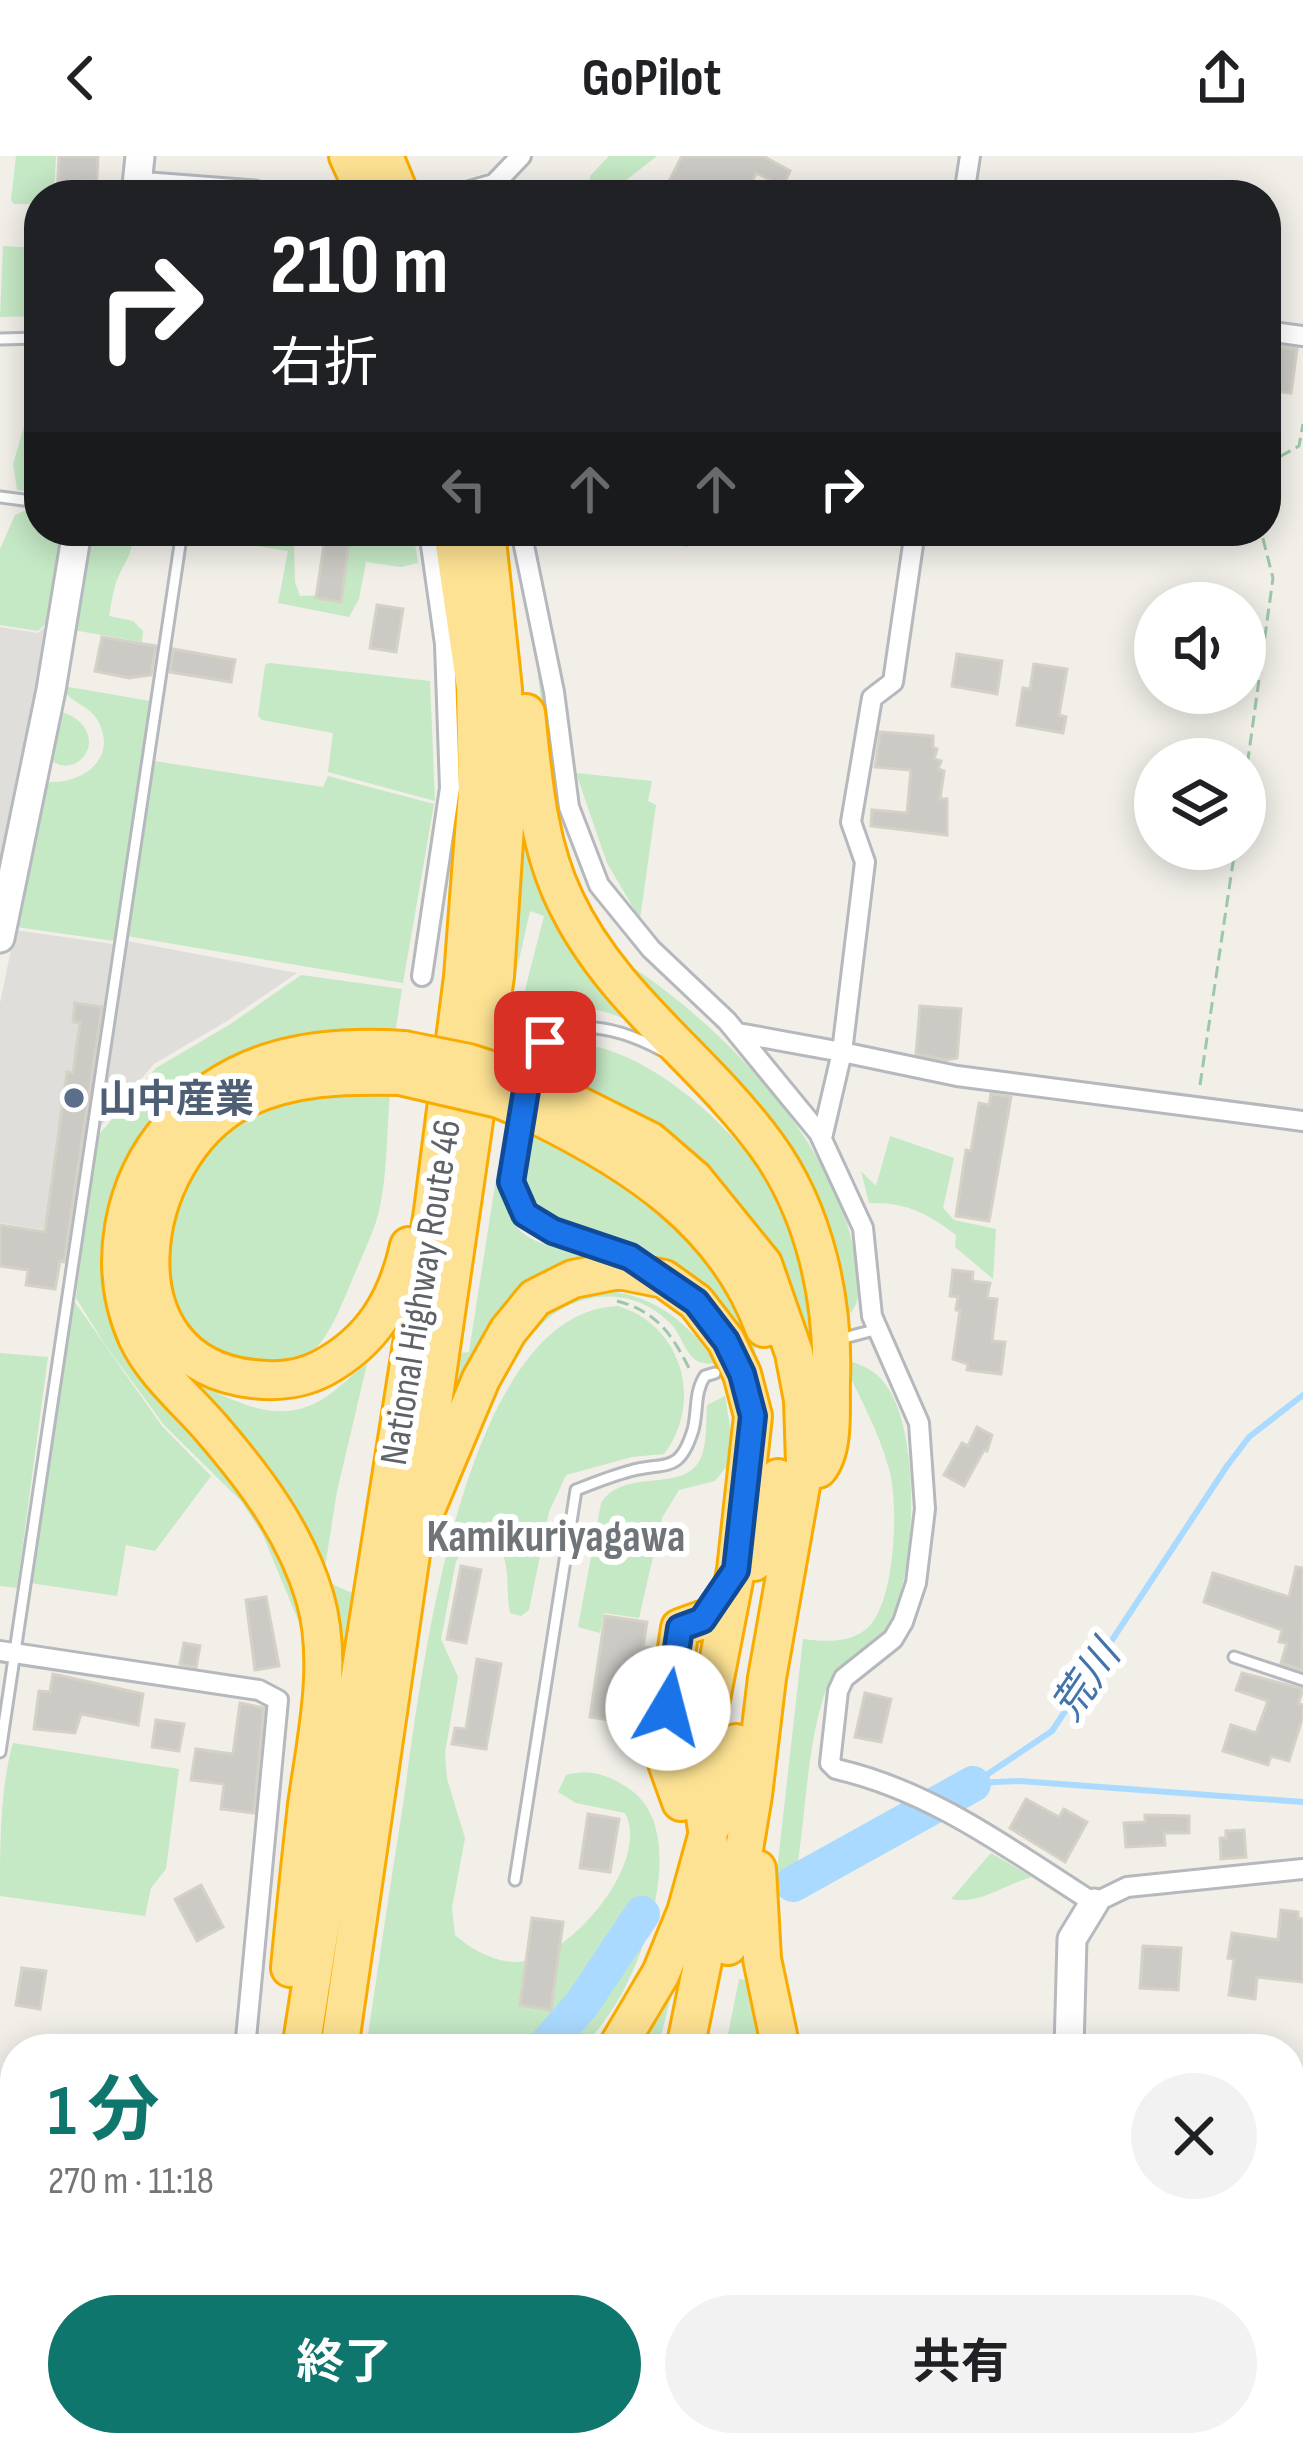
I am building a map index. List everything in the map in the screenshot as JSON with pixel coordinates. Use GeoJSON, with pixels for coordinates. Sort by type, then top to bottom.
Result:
{"type":"FeatureCollection","features":[{"type":"Feature","properties":{"kind":"highway","name":"National Highway Route 46"},"geometry":{"type":"LineString","coordinates":[[303,2034],[433,1211],[464,976],[477,793],[475,687],[485,546]]}},
{"type":"Feature","properties":{"kind":"highway","name":"National Highway Route 46"},"geometry":{"type":"LineString","coordinates":[[341,2034],[495,976],[507,797],[503,689],[488,546]]}},
{"type":"Feature","properties":{"kind":"highway"},"geometry":{"type":"LineString","coordinates":[[489,546],[523,692],[548,857],[565,900],[620,987],[768,1147],[806,1221],[818,1257],[828,1306],[830,1420],[824,1463],[775,1482]]}},
{"type":"Feature","properties":{"kind":"highway"},"geometry":{"type":"LineString","coordinates":[[284,2034],[319,1713],[323,1657],[316,1601],[272,1504],[138,1340],[120,1268],[124,1224],[136,1177],[161,1138],[225,1081],[261,1063],[312,1052],[362,1047],[402,1063]]}},
{"type":"Feature","properties":{"kind":"highway"},"geometry":{"type":"LineString","coordinates":[[433,1211],[410,1242],[401,1281],[370,1334],[344,1357],[313,1373],[283,1382],[256,1380],[231,1377],[203,1364],[182,1347],[154,1299],[150,1240],[156,1211],[181,1158],[237,1102],[313,1078],[402,1063],[469,1063],[538,1101],[650,1141],[694,1179],[763,1264],[794,1353],[803,1400],[805,1462],[775,1482],[742,1576],[698,1766],[713,1880],[709,1931],[688,2034]]}},
{"type":"Feature","properties":{"kind":"highway"},"geometry":{"type":"LineString","coordinates":[[410,1543],[481,1379],[508,1331],[536,1298],[573,1279],[619,1270],[664,1279],[696,1302],[726,1341],[742,1374],[790,1547],[753,1795],[710,2034]]}},
{"type":"Feature","properties":{"kind":"highway"},"geometry":{"type":"LineString","coordinates":[[625,2034],[662,1973],[686,1912],[707,1836],[730,1786],[775,1482]]}},
{"type":"Feature","properties":{"kind":"highway"},"geometry":{"type":"LineString","coordinates":[[707,1836],[681,1802],[684,1731],[702,1620],[742,1576]]}},
{"type":"Feature","properties":{"kind":"highway"},"geometry":{"type":"LineString","coordinates":[[753,1795],[762,1959],[777,2034]]}},
{"type":"Feature","properties":{"kind":"street"},"geometry":{"type":"LineString","coordinates":[[0,938],[51,690],[75,546]]}},
{"type":"Feature","properties":{"kind":"street"},"geometry":{"type":"LineString","coordinates":[[422,976],[450,788],[445,644],[431,546]]}},
{"type":"Feature","properties":{"kind":"street"},"geometry":{"type":"LineString","coordinates":[[492,546],[554,692],[568,807],[599,885],[651,949],[738,1033],[822,1138],[862,1228],[872,1316],[919,1423],[926,1509],[916,1583],[893,1640],[844,1678],[830,1763],[957,1816],[1094,1903]]}},
{"type":"Feature","properties":{"kind":"street"},"geometry":{"type":"LineString","coordinates":[[822,1138],[842,1052],[866,862],[851,822],[872,698],[893,682],[913,546]]}},
{"type":"Feature","properties":{"kind":"street"},"geometry":{"type":"LineString","coordinates":[[738,1033],[956,1076],[1303,1120]]}},
{"type":"Feature","properties":{"kind":"street"},"geometry":{"type":"LineString","coordinates":[[7,1652],[259,1690],[278,1700],[246,2034]]}},
{"type":"Feature","properties":{"kind":"street"},"geometry":{"type":"LineString","coordinates":[[1069,2034],[1072,1939],[1094,1903],[1127,1887],[1303,1869]]}},
{"type":"Feature","properties":{"kind":"lane"},"geometry":{"type":"LineString","coordinates":[[0,1752],[7,1652],[180,546]]}},
{"type":"Feature","properties":{"kind":"lane"},"geometry":{"type":"LineString","coordinates":[[664,1279],[630,1257],[553,1231],[525,1214],[511,1182],[530,1066],[545,1042],[575,1026],[625,1031],[700,1072]]}},
{"type":"Feature","properties":{"kind":"lane"},"geometry":{"type":"LineString","coordinates":[[844,1338],[878,1329]]}},
{"type":"Feature","properties":{"kind":"lane"},"geometry":{"type":"LineString","coordinates":[[515,1880],[576,1490],[634,1470],[670,1467],[686,1453],[695,1424],[698,1386],[715,1372]]}},
{"type":"Feature","properties":{"kind":"lane"},"geometry":{"type":"LineString","coordinates":[[1234,1658],[1303,1680]]}},
{"type":"Feature","properties":{"kind":"path"},"geometry":{"type":"LineString","coordinates":[[1281,456],[1300,446],[1303,424]]}},
{"type":"Feature","properties":{"kind":"path"},"geometry":{"type":"LineString","coordinates":[[1251,738],[1273,578],[1265,546]]}},
{"type":"Feature","properties":{"kind":"path"},"geometry":{"type":"LineString","coordinates":[[1198,1105],[1232,870]]}},
{"type":"Feature","properties":{"kind":"path"},"geometry":{"type":"LineString","coordinates":[[618,1301],[643,1308],[669,1329],[698,1386]]}},
{"type":"Feature","properties":{"kind":"shaded area"},"geometry":{"type":"Polygon","coordinates":[[[51,622],[0,882],[0,627],[38,633],[51,622]]]}},
{"type":"Feature","properties":{"kind":"shaded area"},"geometry":{"type":"Polygon","coordinates":[[[15,930],[113,944],[70,1234],[0,1223],[0,1003],[15,930]]]}},
{"type":"Feature","properties":{"kind":"shaded area"},"geometry":{"type":"Polygon","coordinates":[[[127,941],[297,973],[154,1064],[98,1129],[127,941]]]}},
{"type":"Feature","properties":{"kind":"green space"},"geometry":{"type":"Polygon","coordinates":[[[16,156],[56,156],[55,180],[24,180],[24,204],[11,200],[16,156]]]}},
{"type":"Feature","properties":{"kind":"green space"},"geometry":{"type":"Polygon","coordinates":[[[609,156],[657,156],[626,180],[590,180],[609,156]]]}},
{"type":"Feature","properties":{"kind":"green space"},"geometry":{"type":"Polygon","coordinates":[[[3,246],[24,247],[24,316],[0,317],[3,246]]]}},
{"type":"Feature","properties":{"kind":"green space"},"geometry":{"type":"Polygon","coordinates":[[[24,427],[24,491],[17,490],[13,464],[24,427]]]}},
{"type":"Feature","properties":{"kind":"green space"},"geometry":{"type":"Polygon","coordinates":[[[24,511],[24,546],[64,546],[52,618],[38,631],[0,625],[0,549],[15,515],[24,511]]]}},
{"type":"Feature","properties":{"kind":"green space"},"geometry":{"type":"Polygon","coordinates":[[[89,546],[131,546],[109,616],[133,621],[143,631],[142,642],[73,630],[89,546]]]}},
{"type":"Feature","properties":{"kind":"green space"},"geometry":{"type":"Polygon","coordinates":[[[257,546],[294,546],[300,596],[322,595],[334,546],[415,546],[418,563],[401,567],[366,562],[359,599],[349,617],[278,603],[288,551],[257,546]]]}},
{"type":"Feature","properties":{"kind":"green space"},"geometry":{"type":"Polygon","coordinates":[[[512,546],[527,587],[547,688],[564,812],[554,805],[534,643],[512,546]]]}},
{"type":"Feature","properties":{"kind":"green space"},"geometry":{"type":"Polygon","coordinates":[[[269,663],[430,681],[435,801],[328,772],[333,733],[262,720],[258,716],[269,663]]]}},
{"type":"Feature","properties":{"kind":"green space"},"geometry":{"type":"Polygon","coordinates":[[[63,688],[150,701],[114,941],[16,927],[38,793],[50,782],[85,773],[101,757],[104,746],[98,721],[63,688]]]}},
{"type":"Feature","properties":{"kind":"green space"},"geometry":{"type":"Polygon","coordinates":[[[60,711],[77,720],[89,742],[86,753],[69,765],[46,756],[60,711]]]}},
{"type":"Feature","properties":{"kind":"green space"},"geometry":{"type":"Polygon","coordinates":[[[154,761],[323,787],[328,776],[434,804],[403,983],[127,936],[154,761]]]}},
{"type":"Feature","properties":{"kind":"green space"},"geometry":{"type":"Polygon","coordinates":[[[576,773],[652,781],[648,801],[656,805],[640,919],[607,863],[576,773]]]}},
{"type":"Feature","properties":{"kind":"green space"},"geometry":{"type":"Polygon","coordinates":[[[524,833],[551,899],[631,1022],[593,1009],[562,1012],[537,1030],[517,1065],[513,1061],[519,1013],[544,916],[530,911],[512,991],[506,991],[524,833]]]}},
{"type":"Feature","properties":{"kind":"green space"},"geometry":{"type":"Polygon","coordinates":[[[619,959],[657,984],[733,1051],[801,1132],[828,1176],[846,1221],[856,1265],[856,1304],[840,1322],[831,1256],[619,959]]]}},
{"type":"Feature","properties":{"kind":"green space"},"geometry":{"type":"Polygon","coordinates":[[[301,975],[402,989],[394,1040],[217,1068],[175,1098],[148,1129],[123,1168],[109,1221],[194,1433],[247,1493],[287,1565],[301,1627],[262,1533],[241,1501],[164,1425],[76,1298],[95,1139],[156,1068],[301,975]]]}},
{"type":"Feature","properties":{"kind":"green space"},"geometry":{"type":"Polygon","coordinates":[[[587,1045],[616,1053],[675,1086],[729,1133],[772,1187],[796,1235],[816,1310],[813,1395],[802,1331],[550,1069],[548,1058],[567,1046],[587,1045]]]}},
{"type":"Feature","properties":{"kind":"green space"},"geometry":{"type":"Polygon","coordinates":[[[333,1094],[390,1094],[380,1207],[348,1290],[327,1333],[305,1356],[267,1364],[220,1353],[193,1333],[176,1306],[168,1274],[177,1204],[193,1172],[228,1134],[271,1110],[333,1094]]]}},
{"type":"Feature","properties":{"kind":"green space"},"geometry":{"type":"Polygon","coordinates":[[[890,1136],[954,1158],[943,1208],[954,1220],[996,1229],[993,1279],[955,1247],[956,1235],[936,1221],[905,1207],[869,1203],[861,1171],[876,1186],[890,1136]]]}},
{"type":"Feature","properties":{"kind":"green space"},"geometry":{"type":"Polygon","coordinates":[[[530,1137],[567,1146],[655,1200],[736,1296],[755,1348],[762,1405],[671,1264],[638,1245],[559,1222],[541,1212],[525,1178],[530,1137]]]}},
{"type":"Feature","properties":{"kind":"green space"},"geometry":{"type":"Polygon","coordinates":[[[498,1166],[507,1211],[525,1235],[598,1258],[546,1277],[441,1449],[453,1354],[469,1352],[498,1166]]]}},
{"type":"Feature","properties":{"kind":"green space"},"geometry":{"type":"Polygon","coordinates":[[[592,1290],[630,1295],[663,1310],[692,1333],[715,1363],[692,1357],[671,1324],[644,1304],[597,1297],[552,1315],[503,1371],[502,1361],[550,1310],[592,1290]]]}},
{"type":"Feature","properties":{"kind":"green space"},"geometry":{"type":"Polygon","coordinates":[[[74,1301],[162,1426],[211,1476],[155,1551],[126,1545],[117,1596],[30,1583],[74,1301]]]}},
{"type":"Feature","properties":{"kind":"green space"},"geometry":{"type":"Polygon","coordinates":[[[618,1306],[640,1316],[671,1347],[684,1389],[683,1412],[664,1454],[632,1457],[566,1475],[549,1512],[529,1610],[521,1616],[510,1613],[501,1551],[466,1546],[456,1561],[441,1639],[458,1677],[445,1753],[447,1779],[465,1838],[452,1908],[455,1935],[498,1959],[535,1958],[580,1929],[600,1907],[616,1882],[630,1834],[625,1813],[576,1803],[558,1792],[566,1775],[574,1773],[606,1776],[646,1806],[660,1857],[651,1918],[632,1973],[595,2034],[368,2034],[422,1678],[458,1513],[485,1435],[520,1369],[564,1324],[618,1306]]]}},
{"type":"Feature","properties":{"kind":"green space"},"geometry":{"type":"Polygon","coordinates":[[[0,1353],[48,1357],[17,1588],[0,1586],[0,1353]]]}},
{"type":"Feature","properties":{"kind":"green space"},"geometry":{"type":"Polygon","coordinates":[[[848,1361],[883,1381],[900,1416],[910,1476],[909,1544],[897,1604],[887,1627],[837,1672],[825,1692],[810,1760],[796,1875],[776,1880],[803,1639],[840,1640],[865,1630],[880,1609],[890,1571],[894,1525],[889,1469],[845,1366],[848,1361]]]}},
{"type":"Feature","properties":{"kind":"green space"},"geometry":{"type":"Polygon","coordinates":[[[367,1364],[337,1491],[323,1580],[352,1593],[339,1686],[329,1603],[186,1380],[253,1407],[286,1411],[321,1400],[367,1364]]]}},
{"type":"Feature","properties":{"kind":"green space"},"geometry":{"type":"Polygon","coordinates":[[[725,1396],[735,1456],[715,1481],[679,1490],[662,1518],[639,1618],[604,1613],[600,1633],[578,1627],[601,1503],[626,1485],[672,1478],[696,1466],[704,1447],[707,1405],[725,1396]]]}},
{"type":"Feature","properties":{"kind":"green space"},"geometry":{"type":"Polygon","coordinates":[[[13,1743],[179,1769],[166,1869],[151,1888],[145,1916],[0,1896],[3,1798],[13,1743]]]}},
{"type":"Feature","properties":{"kind":"green space"},"geometry":{"type":"Polygon","coordinates":[[[991,1853],[1032,1877],[981,1897],[951,1899],[991,1853]]]}},
{"type":"Feature","properties":{"kind":"green space"},"geometry":{"type":"Polygon","coordinates":[[[739,1979],[755,1981],[766,2034],[728,2034],[739,1979]]]}},
{"type":"Feature","properties":{"kind":"green space"},"geometry":{"type":"Polygon","coordinates":[[[672,1991],[662,2034],[645,2034],[672,1991]]]}},
{"type":"Feature","properties":{"kind":"building"},"geometry":{"type":"Polygon","coordinates":[[[59,156],[98,156],[97,180],[58,180],[59,156]]]}},
{"type":"Feature","properties":{"kind":"building"},"geometry":{"type":"Polygon","coordinates":[[[682,156],[763,156],[790,171],[786,180],[756,173],[753,180],[670,180],[682,156]]]}},
{"type":"Feature","properties":{"kind":"building"},"geometry":{"type":"Polygon","coordinates":[[[1281,347],[1297,349],[1291,393],[1281,392],[1281,347]]]}},
{"type":"Feature","properties":{"kind":"building"},"geometry":{"type":"Polygon","coordinates":[[[324,546],[349,546],[341,602],[316,598],[324,546]]]}},
{"type":"Feature","properties":{"kind":"building"},"geometry":{"type":"Polygon","coordinates":[[[377,605],[403,609],[396,652],[370,648],[377,605]]]}},
{"type":"Feature","properties":{"kind":"building"},"geometry":{"type":"Polygon","coordinates":[[[102,637],[156,646],[151,675],[129,678],[95,671],[102,637]]]}},
{"type":"Feature","properties":{"kind":"building"},"geometry":{"type":"Polygon","coordinates":[[[173,649],[235,660],[231,682],[170,672],[173,649]]]}},
{"type":"Feature","properties":{"kind":"building"},"geometry":{"type":"Polygon","coordinates":[[[957,654],[1002,661],[997,694],[952,686],[957,654]]]}},
{"type":"Feature","properties":{"kind":"building"},"geometry":{"type":"Polygon","coordinates":[[[1034,664],[1067,669],[1059,715],[1066,717],[1063,733],[1017,725],[1023,688],[1030,689],[1034,664]]]}},
{"type":"Feature","properties":{"kind":"building"},"geometry":{"type":"Polygon","coordinates":[[[880,732],[933,736],[934,759],[941,761],[938,769],[944,771],[940,799],[947,799],[947,835],[871,826],[872,810],[907,813],[911,770],[875,767],[880,732]]]}},
{"type":"Feature","properties":{"kind":"building"},"geometry":{"type":"Polygon","coordinates":[[[75,1003],[102,1007],[64,1262],[60,1261],[55,1289],[26,1285],[28,1270],[0,1266],[0,1225],[45,1232],[67,1072],[73,1073],[80,1023],[73,1022],[75,1003]]]}},
{"type":"Feature","properties":{"kind":"building"},"geometry":{"type":"Polygon","coordinates":[[[920,1006],[961,1009],[957,1058],[916,1054],[920,1006]]]}},
{"type":"Feature","properties":{"kind":"building"},"geometry":{"type":"Polygon","coordinates":[[[991,1094],[1011,1097],[989,1221],[956,1216],[979,1103],[989,1105],[991,1094]]]}},
{"type":"Feature","properties":{"kind":"building"},"geometry":{"type":"Polygon","coordinates":[[[953,1270],[973,1272],[972,1281],[990,1283],[987,1298],[997,1299],[992,1341],[1005,1342],[1001,1374],[967,1370],[968,1364],[953,1359],[960,1311],[956,1310],[958,1297],[950,1296],[953,1270]]]}},
{"type":"Feature","properties":{"kind":"building"},"geometry":{"type":"Polygon","coordinates":[[[977,1427],[992,1435],[964,1486],[944,1475],[977,1427]]]}},
{"type":"Feature","properties":{"kind":"building"},"geometry":{"type":"Polygon","coordinates":[[[461,1566],[481,1570],[466,1643],[447,1639],[461,1566]]]}},
{"type":"Feature","properties":{"kind":"building"},"geometry":{"type":"Polygon","coordinates":[[[1296,1567],[1303,1568],[1302,1670],[1281,1663],[1287,1643],[1279,1642],[1282,1630],[1204,1602],[1213,1573],[1289,1597],[1296,1567]]]}},
{"type":"Feature","properties":{"kind":"building"},"geometry":{"type":"Polygon","coordinates":[[[266,1597],[279,1666],[255,1670],[246,1600],[266,1597]]]}},
{"type":"Feature","properties":{"kind":"building"},"geometry":{"type":"Polygon","coordinates":[[[605,1616],[647,1622],[643,1647],[654,1648],[649,1681],[638,1679],[631,1723],[590,1717],[605,1616]]]}},
{"type":"Feature","properties":{"kind":"building"},"geometry":{"type":"Polygon","coordinates":[[[184,1643],[200,1646],[196,1667],[180,1664],[184,1643]]]}},
{"type":"Feature","properties":{"kind":"building"},"geometry":{"type":"Polygon","coordinates":[[[477,1659],[501,1664],[486,1749],[452,1744],[455,1728],[466,1729],[477,1659]]]}},
{"type":"Feature","properties":{"kind":"building"},"geometry":{"type":"Polygon","coordinates":[[[1242,1673],[1303,1689],[1298,1704],[1303,1705],[1303,1716],[1289,1761],[1271,1756],[1268,1765],[1223,1751],[1231,1725],[1256,1733],[1268,1701],[1236,1690],[1242,1673]]]}},
{"type":"Feature","properties":{"kind":"building"},"geometry":{"type":"Polygon","coordinates":[[[53,1674],[143,1694],[138,1725],[81,1714],[75,1733],[34,1729],[39,1691],[50,1692],[53,1674]]]}},
{"type":"Feature","properties":{"kind":"building"},"geometry":{"type":"Polygon","coordinates":[[[865,1693],[891,1699],[881,1742],[855,1737],[865,1693]]]}},
{"type":"Feature","properties":{"kind":"building"},"geometry":{"type":"Polygon","coordinates":[[[240,1703],[264,1708],[254,1813],[221,1809],[224,1784],[191,1780],[196,1749],[233,1754],[240,1703]]]}},
{"type":"Feature","properties":{"kind":"building"},"geometry":{"type":"Polygon","coordinates":[[[156,1720],[184,1724],[179,1751],[152,1747],[156,1720]]]}},
{"type":"Feature","properties":{"kind":"building"},"geometry":{"type":"Polygon","coordinates":[[[1026,1799],[1059,1817],[1064,1809],[1087,1822],[1065,1862],[1010,1828],[1026,1799]]]}},
{"type":"Feature","properties":{"kind":"building"},"geometry":{"type":"Polygon","coordinates":[[[588,1814],[619,1819],[610,1872],[580,1868],[588,1814]]]}},
{"type":"Feature","properties":{"kind":"building"},"geometry":{"type":"Polygon","coordinates":[[[1145,1815],[1189,1816],[1189,1833],[1164,1833],[1165,1845],[1126,1847],[1124,1823],[1145,1822],[1145,1815]]]}},
{"type":"Feature","properties":{"kind":"building"},"geometry":{"type":"Polygon","coordinates":[[[1244,1830],[1246,1857],[1221,1859],[1220,1838],[1226,1838],[1226,1831],[1244,1830]]]}},
{"type":"Feature","properties":{"kind":"building"},"geometry":{"type":"Polygon","coordinates":[[[201,1885],[223,1927],[197,1941],[175,1899],[201,1885]]]}},
{"type":"Feature","properties":{"kind":"building"},"geometry":{"type":"Polygon","coordinates":[[[1281,1910],[1298,1912],[1303,1919],[1303,1982],[1257,1977],[1255,1999],[1229,1995],[1232,1933],[1278,1940],[1281,1910]]]}},
{"type":"Feature","properties":{"kind":"building"},"geometry":{"type":"Polygon","coordinates":[[[532,1918],[563,1922],[551,2010],[520,2005],[532,1918]]]}},
{"type":"Feature","properties":{"kind":"building"},"geometry":{"type":"Polygon","coordinates":[[[1143,1946],[1181,1948],[1178,1990],[1140,1988],[1143,1946]]]}},
{"type":"Feature","properties":{"kind":"building"},"geometry":{"type":"Polygon","coordinates":[[[22,1968],[46,1971],[40,2009],[16,2005],[22,1968]]]}},
{"type":"Feature","properties":{"kind":"waterway","name":"荒川"},"geometry":{"type":"LineString","coordinates":[[973,1784],[1052,1731],[1227,1466],[1249,1437],[1303,1395]]}},
{"type":"Feature","properties":{"kind":"waterway"},"geometry":{"type":"LineString","coordinates":[[976,1783],[1020,1781],[1303,1802]]}},
{"type":"Feature","properties":{"kind":"waterway","name":"荒川"},"geometry":{"type":"LineString","coordinates":[[793,1884],[973,1784]]}},
{"type":"Feature","properties":{"kind":"waterway","name":"荒川"},"geometry":{"type":"LineString","coordinates":[[556,2034],[582,2004],[642,1914]]}},
{"type":"Feature","properties":{"kind":"place","name":"山中産業"},"geometry":{"type":"Point","coordinates":[74,1098]}},
{"type":"Feature","properties":{"kind":"district","name":"Kamikuriyagawa"},"geometry":{"type":"Point","coordinates":[556,1535]}},
{"type":"Feature","properties":{"kind":"route"},"geometry":{"type":"LineString","coordinates":[[545,1042],[530,1066],[511,1182],[525,1214],[553,1231],[630,1257],[696,1302],[726,1341],[742,1374],[753,1416],[736,1570],[702,1620],[680,1628],[668,1708]]}}]}
